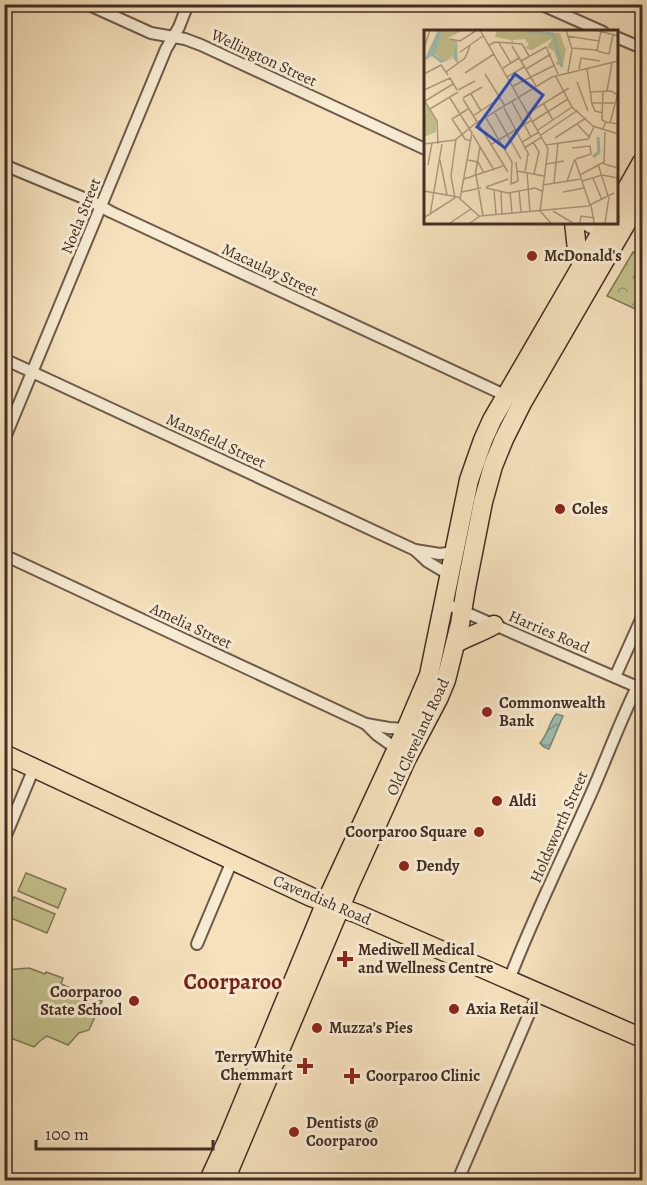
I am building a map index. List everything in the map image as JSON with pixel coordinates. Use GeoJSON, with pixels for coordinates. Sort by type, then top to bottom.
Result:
{"type":"FeatureCollection","features":[{"type":"Feature","properties":{"kind":"main road"},"geometry":{"type":"LineString","coordinates":[[617,205],[642,162]]}},
{"type":"Feature","properties":{"kind":"main road","name":"Old Cleveland Road"},"geometry":{"type":"LineString","coordinates":[[617,222],[642,196]]}},
{"type":"Feature","properties":{"kind":"main road"},"geometry":{"type":"LineString","coordinates":[[574,224],[574,235],[582,265]]}},
{"type":"Feature","properties":{"kind":"main road","name":"Old Cleveland Road"},"geometry":{"type":"LineString","coordinates":[[209,1180],[333,905],[439,697],[456,643],[473,548],[488,484],[504,439],[514,399],[582,265],[608,232]]}},
{"type":"Feature","properties":{"kind":"main road","name":"Old Cleveland Road"},"geometry":{"type":"LineString","coordinates":[[225,1180],[333,905],[429,675],[470,480],[483,440],[492,420],[514,399],[608,232]]}},
{"type":"Feature","properties":{"kind":"main road"},"geometry":{"type":"LineString","coordinates":[[456,643],[494,625]]}},
{"type":"Feature","properties":{"kind":"main road","name":"Cavendish Road"},"geometry":{"type":"LineString","coordinates":[[4,754],[311,897],[358,914],[642,1038]]}},
{"type":"Feature","properties":{"kind":"street","name":"Wellington Street"},"geometry":{"type":"LineString","coordinates":[[87,4],[151,33],[185,39],[201,45],[424,149]]}},
{"type":"Feature","properties":{"kind":"street","name":"Noela Street"},"geometry":{"type":"LineString","coordinates":[[4,440],[166,49],[179,27],[188,4]]}},
{"type":"Feature","properties":{"kind":"street"},"geometry":{"type":"LineString","coordinates":[[540,4],[598,30]]}},
{"type":"Feature","properties":{"kind":"street"},"geometry":{"type":"LineString","coordinates":[[617,38],[642,48]]}},
{"type":"Feature","properties":{"kind":"street","name":"Macaulay Street"},"geometry":{"type":"LineString","coordinates":[[4,165],[101,207],[514,399]]}},
{"type":"Feature","properties":{"kind":"street"},"geometry":{"type":"LineString","coordinates":[[586,224],[608,232]]}},
{"type":"Feature","properties":{"kind":"street","name":"Mansfield Street"},"geometry":{"type":"LineString","coordinates":[[4,359],[415,550],[440,554],[454,552]]}},
{"type":"Feature","properties":{"kind":"street","name":"Mansfield Street"},"geometry":{"type":"LineString","coordinates":[[415,550],[428,562],[450,575]]}},
{"type":"Feature","properties":{"kind":"street","name":"Amelia Street"},"geometry":{"type":"LineString","coordinates":[[4,555],[366,724],[406,729]]}},
{"type":"Feature","properties":{"kind":"street","name":"Harries Road"},"geometry":{"type":"LineString","coordinates":[[444,603],[640,688]]}},
{"type":"Feature","properties":{"kind":"street"},"geometry":{"type":"LineString","coordinates":[[615,676],[642,617]]}},
{"type":"Feature","properties":{"kind":"street","name":"Holdsworth Street"},"geometry":{"type":"LineString","coordinates":[[509,980],[628,705],[640,688]]}},
{"type":"Feature","properties":{"kind":"street","name":"Amelia Street"},"geometry":{"type":"LineString","coordinates":[[366,724],[397,749]]}},
{"type":"Feature","properties":{"kind":"street"},"geometry":{"type":"LineString","coordinates":[[4,840],[34,768]]}},
{"type":"Feature","properties":{"kind":"street"},"geometry":{"type":"LineString","coordinates":[[197,944],[232,861]]}},
{"type":"Feature","properties":{"kind":"street"},"geometry":{"type":"LineString","coordinates":[[458,1180],[538,993]]}},
{"type":"Feature","properties":{"kind":"green space"},"geometry":{"type":"Polygon","coordinates":[[[633,252],[642,256],[642,312],[607,296],[633,252]]]}},
{"type":"Feature","properties":{"kind":"green space"},"geometry":{"type":"Polygon","coordinates":[[[26,873],[66,889],[58,908],[18,891],[26,873]]]}},
{"type":"Feature","properties":{"kind":"green space"},"geometry":{"type":"Polygon","coordinates":[[[14,897],[55,914],[47,933],[6,916],[14,897]]]}},
{"type":"Feature","properties":{"kind":"green space"},"geometry":{"type":"Polygon","coordinates":[[[29,968],[63,978],[61,984],[82,993],[83,991],[94,995],[102,1001],[89,1030],[79,1033],[68,1045],[47,1036],[34,1047],[5,1036],[5,970],[29,968]]]}},
{"type":"Feature","properties":{"kind":"water"},"geometry":{"type":"Polygon","coordinates":[[[556,714],[563,716],[549,749],[540,743],[556,714]]]}},
{"type":"Feature","properties":{"kind":"place","name":"McDonald's"},"geometry":{"type":"Point","coordinates":[532,256]}},
{"type":"Feature","properties":{"kind":"place","name":"Coles"},"geometry":{"type":"Point","coordinates":[560,509]}},
{"type":"Feature","properties":{"kind":"place","name":"Commonwealth Bank"},"geometry":{"type":"Point","coordinates":[487,712]}},
{"type":"Feature","properties":{"kind":"place","name":"Aldi"},"geometry":{"type":"Point","coordinates":[497,801]}},
{"type":"Feature","properties":{"kind":"place","name":"Coorparoo Square"},"geometry":{"type":"Point","coordinates":[479,832]}},
{"type":"Feature","properties":{"kind":"place","name":"Dendy"},"geometry":{"type":"Point","coordinates":[404,866]}},
{"type":"Feature","properties":{"kind":"place","name":"Mediwell Medical and Wellness Centre"},"geometry":{"type":"Point","coordinates":[345,959]}},
{"type":"Feature","properties":{"kind":"place","name":"Coorparoo State School"},"geometry":{"type":"Point","coordinates":[134,1001]}},
{"type":"Feature","properties":{"kind":"place","name":"Axia Retail"},"geometry":{"type":"Point","coordinates":[454,1009]}},
{"type":"Feature","properties":{"kind":"place","name":"Muzza’s Pies"},"geometry":{"type":"Point","coordinates":[317,1028]}},
{"type":"Feature","properties":{"kind":"place","name":"TerryWhite Chemmart"},"geometry":{"type":"Point","coordinates":[305,1066]}},
{"type":"Feature","properties":{"kind":"place","name":"Coorparoo Clinic"},"geometry":{"type":"Point","coordinates":[352,1076]}},
{"type":"Feature","properties":{"kind":"place","name":"Dentists @ Coorparoo"},"geometry":{"type":"Point","coordinates":[294,1132]}},
{"type":"Feature","properties":{"kind":"district","name":"Coorparoo"},"geometry":{"type":"Point","coordinates":[233,982]}}]}
